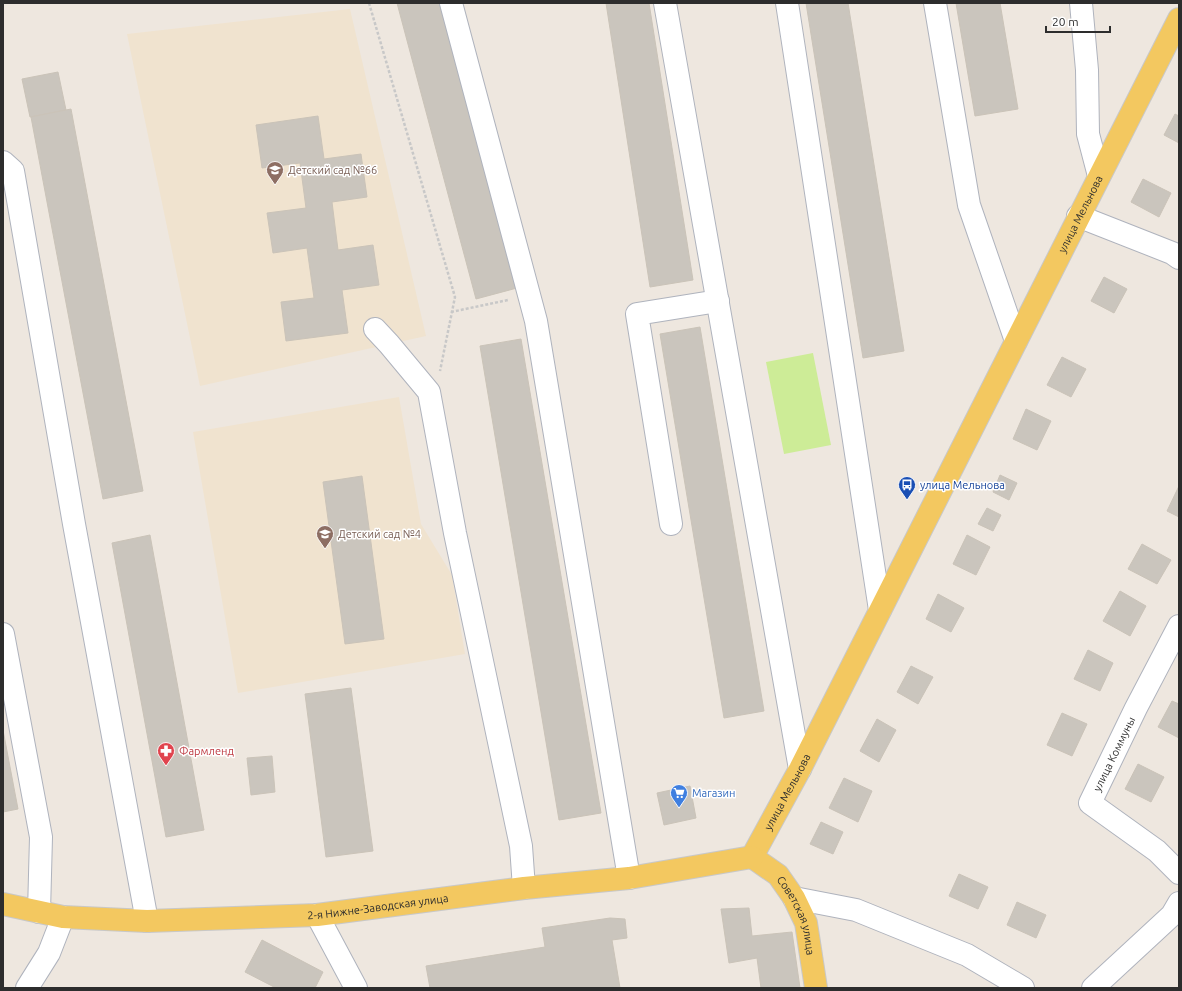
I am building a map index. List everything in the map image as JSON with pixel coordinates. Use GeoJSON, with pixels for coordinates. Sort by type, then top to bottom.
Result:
{"type":"FeatureCollection","features":[{"type":"Feature","properties":{"kind":"main road","name":"улица Мельнова"},"geometry":{"type":"LineString","coordinates":[[752,857],[800,769],[1078,216],[1179,20]]}},
{"type":"Feature","properties":{"kind":"main road","name":"2-я Нижне-Заводская улица"},"geometry":{"type":"LineString","coordinates":[[3,904],[63,917],[147,921],[317,915],[524,888],[629,878],[752,857]]}},
{"type":"Feature","properties":{"kind":"main road","name":"Советская улица"},"geometry":{"type":"LineString","coordinates":[[752,857],[778,875],[794,898],[806,922],[816,988]]}},
{"type":"Feature","properties":{"kind":"street"},"geometry":{"type":"LineString","coordinates":[[450,3],[536,321],[629,878]]}},
{"type":"Feature","properties":{"kind":"street"},"geometry":{"type":"LineString","coordinates":[[665,3],[800,769]]}},
{"type":"Feature","properties":{"kind":"street"},"geometry":{"type":"LineString","coordinates":[[787,3],[880,610]]}},
{"type":"Feature","properties":{"kind":"street"},"geometry":{"type":"LineString","coordinates":[[935,3],[969,205],[1016,341]]}},
{"type":"Feature","properties":{"kind":"street"},"geometry":{"type":"LineString","coordinates":[[1081,3],[1087,70],[1088,134],[1099,176]]}},
{"type":"Feature","properties":{"kind":"street"},"geometry":{"type":"LineString","coordinates":[[3,162],[14,171],[73,516],[147,921]]}},
{"type":"Feature","properties":{"kind":"street"},"geometry":{"type":"LineString","coordinates":[[1078,216],[1172,253],[1179,258]]}},
{"type":"Feature","properties":{"kind":"street"},"geometry":{"type":"LineString","coordinates":[[672,524],[637,314],[718,301]]}},
{"type":"Feature","properties":{"kind":"street"},"geometry":{"type":"LineString","coordinates":[[374,329],[389,344],[429,392],[455,533],[521,846],[524,888]]}},
{"type":"Feature","properties":{"kind":"street","name":"улица Коммуны"},"geometry":{"type":"LineString","coordinates":[[1179,626],[1136,708],[1090,803],[1157,851],[1179,873]]}},
{"type":"Feature","properties":{"kind":"street"},"geometry":{"type":"LineString","coordinates":[[3,634],[41,837],[39,912]]}},
{"type":"Feature","properties":{"kind":"street"},"geometry":{"type":"LineString","coordinates":[[794,898],[863,913],[967,955],[1023,988]]}},
{"type":"Feature","properties":{"kind":"street"},"geometry":{"type":"LineString","coordinates":[[317,915],[356,988]]}},
{"type":"Feature","properties":{"kind":"street"},"geometry":{"type":"LineString","coordinates":[[1093,988],[1177,915]]}},
{"type":"Feature","properties":{"kind":"street"},"geometry":{"type":"LineString","coordinates":[[26,988],[49,953],[63,917]]}},
{"type":"Feature","properties":{"kind":"path"},"geometry":{"type":"LineString","coordinates":[[369,3],[455,297],[441,368],[429,392]]}},
{"type":"Feature","properties":{"kind":"path"},"geometry":{"type":"LineString","coordinates":[[452,312],[529,295]]}},
{"type":"Feature","properties":{"kind":"shaded area","name":"Детский сад №66"},"geometry":{"type":"Polygon","coordinates":[[[350,9],[426,336],[200,386],[127,34],[350,9]]]}},
{"type":"Feature","properties":{"kind":"shaded area","name":"Детский сад №4"},"geometry":{"type":"Polygon","coordinates":[[[399,397],[421,524],[452,575],[465,654],[238,693],[193,432],[399,397]]]}},
{"type":"Feature","properties":{"kind":"green space"},"geometry":{"type":"Polygon","coordinates":[[[813,353],[831,445],[784,454],[766,362],[813,353]]]}},
{"type":"Feature","properties":{"kind":"building"},"geometry":{"type":"Polygon","coordinates":[[[397,3],[442,3],[517,288],[476,299],[397,3]]]}},
{"type":"Feature","properties":{"kind":"building"},"geometry":{"type":"Polygon","coordinates":[[[606,3],[649,3],[693,280],[650,287],[606,3]]]}},
{"type":"Feature","properties":{"kind":"building"},"geometry":{"type":"Polygon","coordinates":[[[806,3],[848,3],[904,351],[863,358],[806,3]]]}},
{"type":"Feature","properties":{"kind":"building"},"geometry":{"type":"Polygon","coordinates":[[[956,3],[1000,3],[1018,109],[975,116],[956,3]]]}},
{"type":"Feature","properties":{"kind":"building"},"geometry":{"type":"Polygon","coordinates":[[[58,72],[66,110],[30,117],[22,79],[58,72]]]}},
{"type":"Feature","properties":{"kind":"building"},"geometry":{"type":"Polygon","coordinates":[[[71,109],[143,491],[103,499],[31,117],[71,109]]]}},
{"type":"Feature","properties":{"kind":"building"},"geometry":{"type":"Polygon","coordinates":[[[1175,114],[1179,116],[1179,143],[1164,135],[1175,114]]]}},
{"type":"Feature","properties":{"kind":"building"},"geometry":{"type":"Polygon","coordinates":[[[318,116],[324,159],[361,154],[367,197],[332,202],[338,250],[373,245],[379,285],[342,290],[348,333],[286,341],[281,302],[314,298],[307,248],[273,253],[267,213],[306,208],[300,163],[262,168],[256,125],[318,116]]]}},
{"type":"Feature","properties":{"kind":"building"},"geometry":{"type":"Polygon","coordinates":[[[1143,179],[1171,193],[1159,217],[1131,202],[1143,179]]]}},
{"type":"Feature","properties":{"kind":"building"},"geometry":{"type":"Polygon","coordinates":[[[1104,277],[1127,289],[1114,313],[1091,301],[1104,277]]]}},
{"type":"Feature","properties":{"kind":"building"},"geometry":{"type":"Polygon","coordinates":[[[700,327],[764,711],[724,718],[660,334],[700,327]]]}},
{"type":"Feature","properties":{"kind":"building"},"geometry":{"type":"Polygon","coordinates":[[[521,339],[601,813],[559,820],[480,346],[521,339]]]}},
{"type":"Feature","properties":{"kind":"building"},"geometry":{"type":"Polygon","coordinates":[[[1062,357],[1086,369],[1071,397],[1047,385],[1062,357]]]}},
{"type":"Feature","properties":{"kind":"building"},"geometry":{"type":"Polygon","coordinates":[[[1026,409],[1051,421],[1037,450],[1013,439],[1026,409]]]}},
{"type":"Feature","properties":{"kind":"building"},"geometry":{"type":"Polygon","coordinates":[[[1000,475],[1017,483],[1009,500],[993,492],[1000,475]]]}},
{"type":"Feature","properties":{"kind":"building"},"geometry":{"type":"Polygon","coordinates":[[[362,476],[384,639],[345,644],[323,482],[362,476]]]}},
{"type":"Feature","properties":{"kind":"building"},"geometry":{"type":"Polygon","coordinates":[[[1179,486],[1179,517],[1167,511],[1179,486]]]}},
{"type":"Feature","properties":{"kind":"building"},"geometry":{"type":"Polygon","coordinates":[[[987,508],[1001,515],[993,531],[978,524],[987,508]]]}},
{"type":"Feature","properties":{"kind":"building"},"geometry":{"type":"Polygon","coordinates":[[[150,535],[204,830],[166,837],[112,543],[150,535]]]}},
{"type":"Feature","properties":{"kind":"building"},"geometry":{"type":"Polygon","coordinates":[[[967,535],[990,547],[976,575],[953,564],[967,535]]]}},
{"type":"Feature","properties":{"kind":"building"},"geometry":{"type":"Polygon","coordinates":[[[1142,544],[1171,560],[1157,584],[1128,569],[1142,544]]]}},
{"type":"Feature","properties":{"kind":"building"},"geometry":{"type":"Polygon","coordinates":[[[1120,591],[1146,606],[1130,636],[1103,621],[1120,591]]]}},
{"type":"Feature","properties":{"kind":"building"},"geometry":{"type":"Polygon","coordinates":[[[938,594],[964,608],[951,632],[926,619],[938,594]]]}},
{"type":"Feature","properties":{"kind":"building"},"geometry":{"type":"Polygon","coordinates":[[[1088,650],[1113,663],[1100,691],[1074,679],[1088,650]]]}},
{"type":"Feature","properties":{"kind":"building"},"geometry":{"type":"Polygon","coordinates":[[[911,666],[933,677],[918,704],[897,692],[911,666]]]}},
{"type":"Feature","properties":{"kind":"building"},"geometry":{"type":"Polygon","coordinates":[[[351,688],[373,851],[326,857],[305,694],[351,688]]]}},
{"type":"Feature","properties":{"kind":"building"},"geometry":{"type":"Polygon","coordinates":[[[1172,701],[1179,704],[1179,738],[1158,727],[1172,701]]]}},
{"type":"Feature","properties":{"kind":"building"},"geometry":{"type":"Polygon","coordinates":[[[1062,713],[1087,724],[1072,756],[1047,745],[1062,713]]]}},
{"type":"Feature","properties":{"kind":"building"},"geometry":{"type":"Polygon","coordinates":[[[877,719],[896,730],[879,762],[860,751],[877,719]]]}},
{"type":"Feature","properties":{"kind":"building"},"geometry":{"type":"Polygon","coordinates":[[[3,730],[18,809],[3,812],[3,730]]]}},
{"type":"Feature","properties":{"kind":"building"},"geometry":{"type":"Polygon","coordinates":[[[272,756],[275,792],[251,795],[247,758],[272,756]]]}},
{"type":"Feature","properties":{"kind":"building"},"geometry":{"type":"Polygon","coordinates":[[[1138,764],[1164,777],[1151,802],[1125,789],[1138,764]]]}},
{"type":"Feature","properties":{"kind":"building"},"geometry":{"type":"Polygon","coordinates":[[[844,778],[872,791],[858,822],[829,808],[844,778]]]}},
{"type":"Feature","properties":{"kind":"building"},"geometry":{"type":"Polygon","coordinates":[[[690,786],[696,818],[664,825],[657,793],[690,786]]]}},
{"type":"Feature","properties":{"kind":"building"},"geometry":{"type":"Polygon","coordinates":[[[821,822],[843,832],[833,854],[810,844],[821,822]]]}},
{"type":"Feature","properties":{"kind":"building"},"geometry":{"type":"Polygon","coordinates":[[[959,874],[988,887],[978,909],[949,896],[959,874]]]}},
{"type":"Feature","properties":{"kind":"building"},"geometry":{"type":"Polygon","coordinates":[[[1017,902],[1046,915],[1036,938],[1007,925],[1017,902]]]}},
{"type":"Feature","properties":{"kind":"building"},"geometry":{"type":"Polygon","coordinates":[[[749,908],[752,936],[792,932],[800,988],[761,988],[757,958],[729,963],[721,909],[749,908]]]}},
{"type":"Feature","properties":{"kind":"building"},"geometry":{"type":"Polygon","coordinates":[[[610,918],[625,919],[627,938],[612,940],[620,988],[430,988],[426,966],[545,947],[542,928],[610,918]]]}},
{"type":"Feature","properties":{"kind":"building"},"geometry":{"type":"Polygon","coordinates":[[[262,940],[323,972],[315,988],[276,988],[245,972],[262,940]]]}},
{"type":"Feature","properties":{"kind":"place","name":"Детский сад №66"},"geometry":{"type":"Point","coordinates":[275,185]}},
{"type":"Feature","properties":{"kind":"place","name":"улица Мельнова"},"geometry":{"type":"Point","coordinates":[907,500]}},
{"type":"Feature","properties":{"kind":"place","name":"Детский сад №4"},"geometry":{"type":"Point","coordinates":[325,549]}},
{"type":"Feature","properties":{"kind":"place","name":"Фармленд"},"geometry":{"type":"Point","coordinates":[166,766]}},
{"type":"Feature","properties":{"kind":"place","name":"Магазин"},"geometry":{"type":"Point","coordinates":[679,808]}}]}
